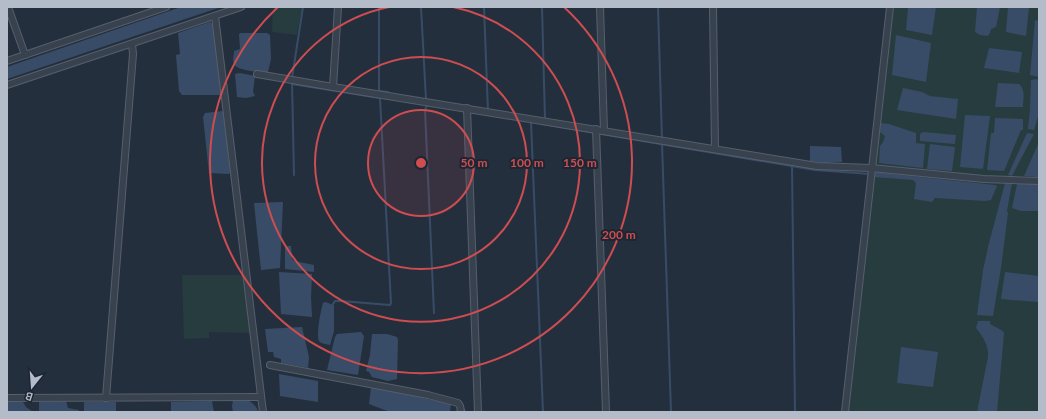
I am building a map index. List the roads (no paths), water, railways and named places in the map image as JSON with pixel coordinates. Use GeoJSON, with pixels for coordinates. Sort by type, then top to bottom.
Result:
{"type":"FeatureCollection","features":[{"type":"Feature","properties":{"kind":"street"},"geometry":{"type":"LineString","coordinates":[[8,7],[25,55]]}},
{"type":"Feature","properties":{"kind":"street"},"geometry":{"type":"LineString","coordinates":[[7,61],[166,7]]}},
{"type":"Feature","properties":{"kind":"street"},"geometry":{"type":"LineString","coordinates":[[7,85],[240,7]]}},
{"type":"Feature","properties":{"kind":"street"},"geometry":{"type":"LineString","coordinates":[[333,87],[338,7]]}},
{"type":"Feature","properties":{"kind":"street"},"geometry":{"type":"LineString","coordinates":[[600,7],[604,131]]}},
{"type":"Feature","properties":{"kind":"street"},"geometry":{"type":"LineString","coordinates":[[713,7],[715,149]]}},
{"type":"Feature","properties":{"kind":"street"},"geometry":{"type":"LineString","coordinates":[[844,412],[890,7]]}},
{"type":"Feature","properties":{"kind":"street"},"geometry":{"type":"LineString","coordinates":[[215,16],[263,412]]}},
{"type":"Feature","properties":{"kind":"street"},"geometry":{"type":"LineString","coordinates":[[106,398],[133,54],[132,44]]}},
{"type":"Feature","properties":{"kind":"street"},"geometry":{"type":"LineString","coordinates":[[257,74],[817,166],[871,168],[984,179],[1039,181]]}},
{"type":"Feature","properties":{"kind":"street"},"geometry":{"type":"LineString","coordinates":[[467,108],[478,412]]}},
{"type":"Feature","properties":{"kind":"street"},"geometry":{"type":"LineString","coordinates":[[596,130],[606,412]]}},
{"type":"Feature","properties":{"kind":"street"},"geometry":{"type":"LineString","coordinates":[[270,365],[428,395],[458,403],[461,412]]}},
{"type":"Feature","properties":{"kind":"street"},"geometry":{"type":"LineString","coordinates":[[7,398],[261,397]]}},
{"type":"Feature","properties":{"kind":"water"},"geometry":{"type":"Polygon","coordinates":[[[181,7],[221,7],[7,79],[7,67],[181,7]]]}},
{"type":"Feature","properties":{"kind":"water"},"geometry":{"type":"Polygon","coordinates":[[[908,7],[936,7],[932,35],[906,30],[908,7]]]}},
{"type":"Feature","properties":{"kind":"water"},"geometry":{"type":"Polygon","coordinates":[[[977,7],[1000,7],[996,27],[991,29],[988,36],[980,35],[975,32],[977,7]]]}},
{"type":"Feature","properties":{"kind":"water"},"geometry":{"type":"Polygon","coordinates":[[[1008,7],[1029,7],[1026,36],[1006,32],[1008,7]]]}},
{"type":"Feature","properties":{"kind":"water"},"geometry":{"type":"Polygon","coordinates":[[[1035,20],[1039,21],[1039,77],[1030,75],[1035,20]]]}},
{"type":"Feature","properties":{"kind":"water"},"geometry":{"type":"Polygon","coordinates":[[[210,22],[213,24],[222,95],[182,95],[179,91],[176,55],[180,54],[178,33],[210,22]]]}},
{"type":"Feature","properties":{"kind":"water"},"geometry":{"type":"Polygon","coordinates":[[[267,33],[270,35],[271,59],[267,73],[244,70],[234,64],[234,51],[240,49],[239,34],[267,33]]]}},
{"type":"Feature","properties":{"kind":"water"},"geometry":{"type":"Polygon","coordinates":[[[896,35],[931,43],[926,82],[892,75],[896,35]]]}},
{"type":"Feature","properties":{"kind":"water"},"geometry":{"type":"Polygon","coordinates":[[[989,48],[1022,52],[1019,73],[984,68],[989,48]]]}},
{"type":"Feature","properties":{"kind":"water"},"geometry":{"type":"Polygon","coordinates":[[[240,73],[255,76],[253,92],[255,96],[246,98],[237,97],[235,74],[240,73]]]}},
{"type":"Feature","properties":{"kind":"water"},"geometry":{"type":"Polygon","coordinates":[[[1031,80],[1039,80],[1039,113],[1034,130],[1028,129],[1031,80]]]}},
{"type":"Feature","properties":{"kind":"water"},"geometry":{"type":"Polygon","coordinates":[[[998,83],[1019,84],[1023,89],[1023,107],[995,107],[998,83]]]}},
{"type":"Feature","properties":{"kind":"water"},"geometry":{"type":"Polygon","coordinates":[[[903,88],[922,92],[930,96],[958,99],[956,119],[897,110],[903,88]]]}},
{"type":"Feature","properties":{"kind":"water"},"geometry":{"type":"Polygon","coordinates":[[[223,111],[230,172],[229,174],[209,173],[203,117],[205,113],[223,111]]]}},
{"type":"Feature","properties":{"kind":"water"},"geometry":{"type":"Polygon","coordinates":[[[965,115],[990,116],[983,169],[960,167],[965,115]]]}},
{"type":"Feature","properties":{"kind":"water"},"geometry":{"type":"Polygon","coordinates":[[[995,118],[1023,119],[1023,130],[1021,130],[1004,171],[987,170],[991,133],[994,133],[995,118]]]}},
{"type":"Feature","properties":{"kind":"water"},"geometry":{"type":"Polygon","coordinates":[[[881,123],[889,124],[916,133],[916,143],[925,144],[923,168],[879,163],[880,146],[885,136],[880,132],[881,123]]]}},
{"type":"Feature","properties":{"kind":"water"},"geometry":{"type":"Polygon","coordinates":[[[923,132],[956,135],[955,144],[920,141],[920,134],[923,132]]]}},
{"type":"Feature","properties":{"kind":"water"},"geometry":{"type":"Polygon","coordinates":[[[1027,133],[1034,134],[1012,176],[1008,175],[1027,133]]]}},
{"type":"Feature","properties":{"kind":"water"},"geometry":{"type":"Polygon","coordinates":[[[1039,142],[1039,177],[1024,176],[1039,142]]]}},
{"type":"Feature","properties":{"kind":"water"},"geometry":{"type":"Polygon","coordinates":[[[930,144],[955,147],[952,171],[927,169],[930,144]]]}},
{"type":"Feature","properties":{"kind":"water"},"geometry":{"type":"Polygon","coordinates":[[[810,146],[841,147],[842,162],[825,163],[810,161],[810,146]]]}},
{"type":"Feature","properties":{"kind":"water"},"geometry":{"type":"Polygon","coordinates":[[[874,172],[997,186],[991,200],[985,201],[935,198],[932,202],[914,199],[916,183],[913,180],[874,177],[874,172]]]}},
{"type":"Feature","properties":{"kind":"water"},"geometry":{"type":"Polygon","coordinates":[[[1005,183],[1012,183],[993,316],[977,315],[983,270],[1005,183]]]}},
{"type":"Feature","properties":{"kind":"water"},"geometry":{"type":"Polygon","coordinates":[[[1017,184],[1039,184],[1039,211],[1021,211],[1012,208],[1017,184]]]}},
{"type":"Feature","properties":{"kind":"water"},"geometry":{"type":"Polygon","coordinates":[[[283,202],[280,268],[261,270],[254,203],[283,202]]]}},
{"type":"Feature","properties":{"kind":"water"},"geometry":{"type":"Polygon","coordinates":[[[285,246],[291,246],[292,259],[294,261],[314,265],[314,272],[285,269],[285,246]]]}},
{"type":"Feature","properties":{"kind":"water"},"geometry":{"type":"Polygon","coordinates":[[[279,272],[312,274],[312,317],[281,314],[279,272]]]}},
{"type":"Feature","properties":{"kind":"water"},"geometry":{"type":"Polygon","coordinates":[[[1005,272],[1039,276],[1038,302],[1001,299],[1005,272]]]}},
{"type":"Feature","properties":{"kind":"water"},"geometry":{"type":"Polygon","coordinates":[[[325,302],[334,305],[334,331],[330,345],[320,342],[318,338],[320,316],[323,303],[325,302]]]}},
{"type":"Feature","properties":{"kind":"water"},"geometry":{"type":"Polygon","coordinates":[[[978,321],[990,321],[990,324],[1004,333],[997,412],[977,412],[988,357],[988,349],[985,341],[976,328],[978,321]]]}},
{"type":"Feature","properties":{"kind":"water"},"geometry":{"type":"Polygon","coordinates":[[[302,327],[309,357],[308,368],[281,363],[281,359],[274,357],[273,352],[268,352],[265,329],[302,327]]]}},
{"type":"Feature","properties":{"kind":"water"},"geometry":{"type":"Polygon","coordinates":[[[361,332],[364,336],[358,375],[327,370],[337,334],[361,332]]]}},
{"type":"Feature","properties":{"kind":"water"},"geometry":{"type":"Polygon","coordinates":[[[372,334],[387,334],[397,337],[397,379],[388,381],[372,377],[369,372],[366,371],[370,355],[372,334]]]}},
{"type":"Feature","properties":{"kind":"water"},"geometry":{"type":"Polygon","coordinates":[[[901,347],[938,352],[933,387],[897,383],[901,347]]]}},
{"type":"Feature","properties":{"kind":"water"},"geometry":{"type":"Polygon","coordinates":[[[279,374],[318,381],[318,402],[280,396],[279,374]]]}},
{"type":"Feature","properties":{"kind":"water"},"geometry":{"type":"Polygon","coordinates":[[[371,387],[451,404],[450,412],[390,412],[369,404],[371,387]]]}},
{"type":"Feature","properties":{"kind":"water"},"geometry":{"type":"Polygon","coordinates":[[[248,400],[256,407],[258,412],[233,412],[233,401],[248,400]]]}},
{"type":"Feature","properties":{"kind":"water"},"geometry":{"type":"Polygon","coordinates":[[[66,401],[68,408],[79,410],[79,412],[39,412],[39,402],[66,401]]]}},
{"type":"Feature","properties":{"kind":"water"},"geometry":{"type":"Polygon","coordinates":[[[212,401],[214,412],[171,412],[171,402],[212,401]]]}},
{"type":"Feature","properties":{"kind":"water"},"geometry":{"type":"Polygon","coordinates":[[[7,402],[23,402],[26,407],[33,412],[7,412],[7,402]]]}},
{"type":"Feature","properties":{"kind":"water"},"geometry":{"type":"Polygon","coordinates":[[[84,402],[116,402],[116,412],[84,412],[84,402]]]}},
{"type":"Feature","properties":{"kind":"waterway"},"geometry":{"type":"LineString","coordinates":[[292,78],[303,7]]}},
{"type":"Feature","properties":{"kind":"waterway"},"geometry":{"type":"LineString","coordinates":[[379,7],[379,91],[388,92],[388,94]]}},
{"type":"Feature","properties":{"kind":"waterway"},"geometry":{"type":"LineString","coordinates":[[421,7],[426,100]]}},
{"type":"Feature","properties":{"kind":"waterway"},"geometry":{"type":"LineString","coordinates":[[484,7],[488,112]]}},
{"type":"Feature","properties":{"kind":"waterway"},"geometry":{"type":"LineString","coordinates":[[542,7],[545,120]]}},
{"type":"Feature","properties":{"kind":"waterway"},"geometry":{"type":"LineString","coordinates":[[658,7],[662,139]]}},
{"type":"Feature","properties":{"kind":"waterway"},"geometry":{"type":"LineString","coordinates":[[292,82],[294,175]]}},
{"type":"Feature","properties":{"kind":"waterway"},"geometry":{"type":"LineString","coordinates":[[292,84],[380,98]]}},
{"type":"Feature","properties":{"kind":"waterway"},"geometry":{"type":"LineString","coordinates":[[333,304],[335,301],[390,305],[391,303],[380,98],[384,98]]}},
{"type":"Feature","properties":{"kind":"waterway"},"geometry":{"type":"LineString","coordinates":[[429,106],[427,105],[425,110],[434,313]]}},
{"type":"Feature","properties":{"kind":"waterway"},"geometry":{"type":"LineString","coordinates":[[531,122],[543,412]]}},
{"type":"Feature","properties":{"kind":"waterway"},"geometry":{"type":"LineString","coordinates":[[542,124],[815,170],[870,174]]}},
{"type":"Feature","properties":{"kind":"waterway"},"geometry":{"type":"LineString","coordinates":[[662,143],[671,412]]}},
{"type":"Feature","properties":{"kind":"waterway"},"geometry":{"type":"LineString","coordinates":[[792,165],[795,412]]}},
{"type":"Feature","properties":{"kind":"waterway"},"geometry":{"type":"LineString","coordinates":[[446,397],[461,402],[465,412]]}}]}
